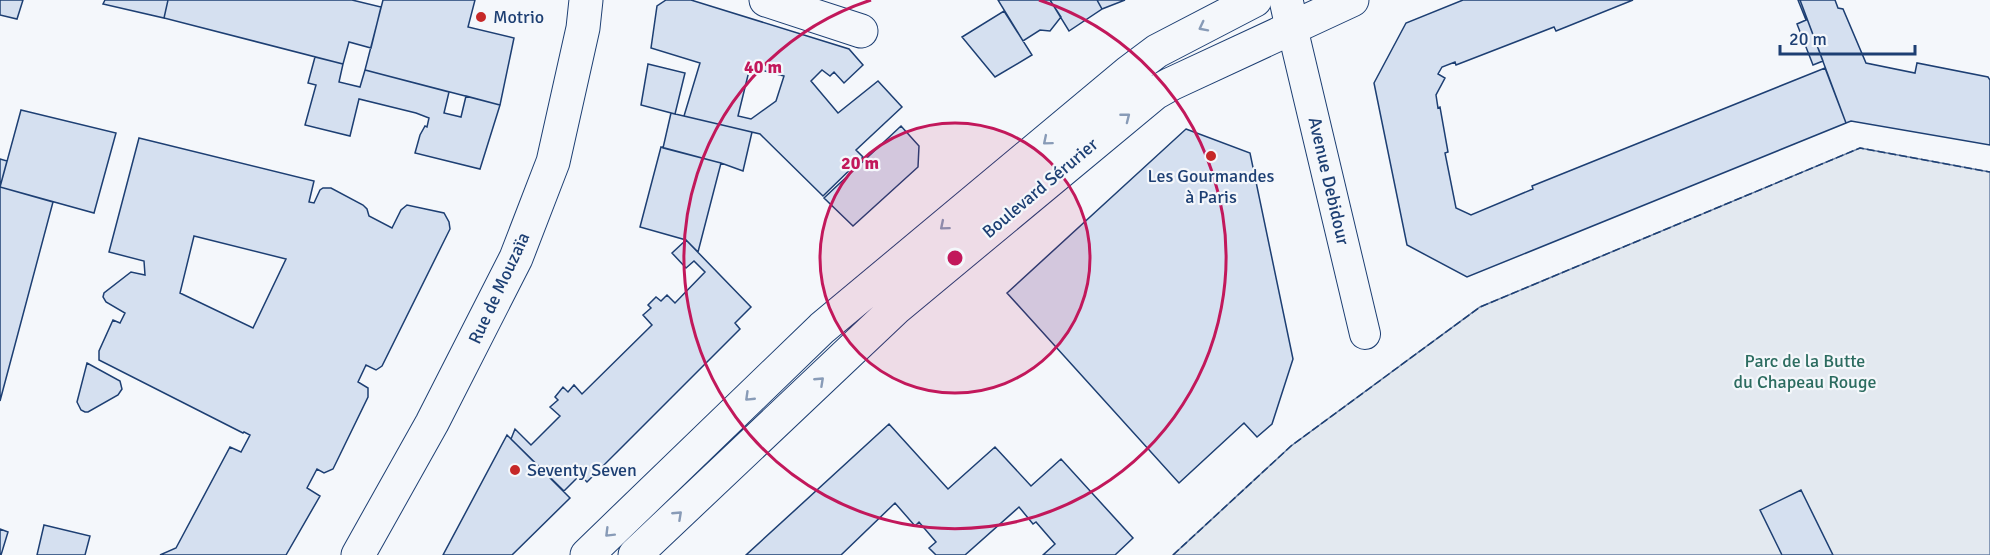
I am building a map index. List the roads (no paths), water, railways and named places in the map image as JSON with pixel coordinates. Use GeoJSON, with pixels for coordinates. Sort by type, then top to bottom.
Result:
{"type":"FeatureCollection","features":[{"type":"Feature","properties":{"kind":"street","name":"Rue de Mouzaïa"},"geometry":{"type":"LineString","coordinates":[[358,555],[432,423],[516,258],[553,162],[583,28],[586,0]]}},
{"type":"Feature","properties":{"kind":"street"},"geometry":{"type":"LineString","coordinates":[[766,0],[861,31]]}},
{"type":"Feature","properties":{"kind":"street","name":"Boulevard Sérurier"},"geometry":{"type":"LineString","coordinates":[[587,555],[822,328],[1129,72],[1157,51],[1255,0]]}},
{"type":"Feature","properties":{"kind":"street","name":"Boulevard Sérurier"},"geometry":{"type":"LineString","coordinates":[[635,555],[896,309],[1155,93],[1289,13],[1352,0]]}},
{"type":"Feature","properties":{"kind":"street","name":"Avenue Debidour"},"geometry":{"type":"LineString","coordinates":[[1289,13],[1365,334]]}},
{"type":"Feature","properties":{"kind":"place","name":"Motrio"},"geometry":{"type":"Point","coordinates":[481,17]}},
{"type":"Feature","properties":{"kind":"place","name":"Les Gourmandes à Paris"},"geometry":{"type":"Point","coordinates":[1211,156]}},
{"type":"Feature","properties":{"kind":"place","name":"Seventy Seven"},"geometry":{"type":"Point","coordinates":[515,470]}},
{"type":"Feature","properties":{"kind":"park label","name":"Parc de la Butte du Chapeau Rouge"},"geometry":{"type":"Point","coordinates":[1805,371]}}]}
